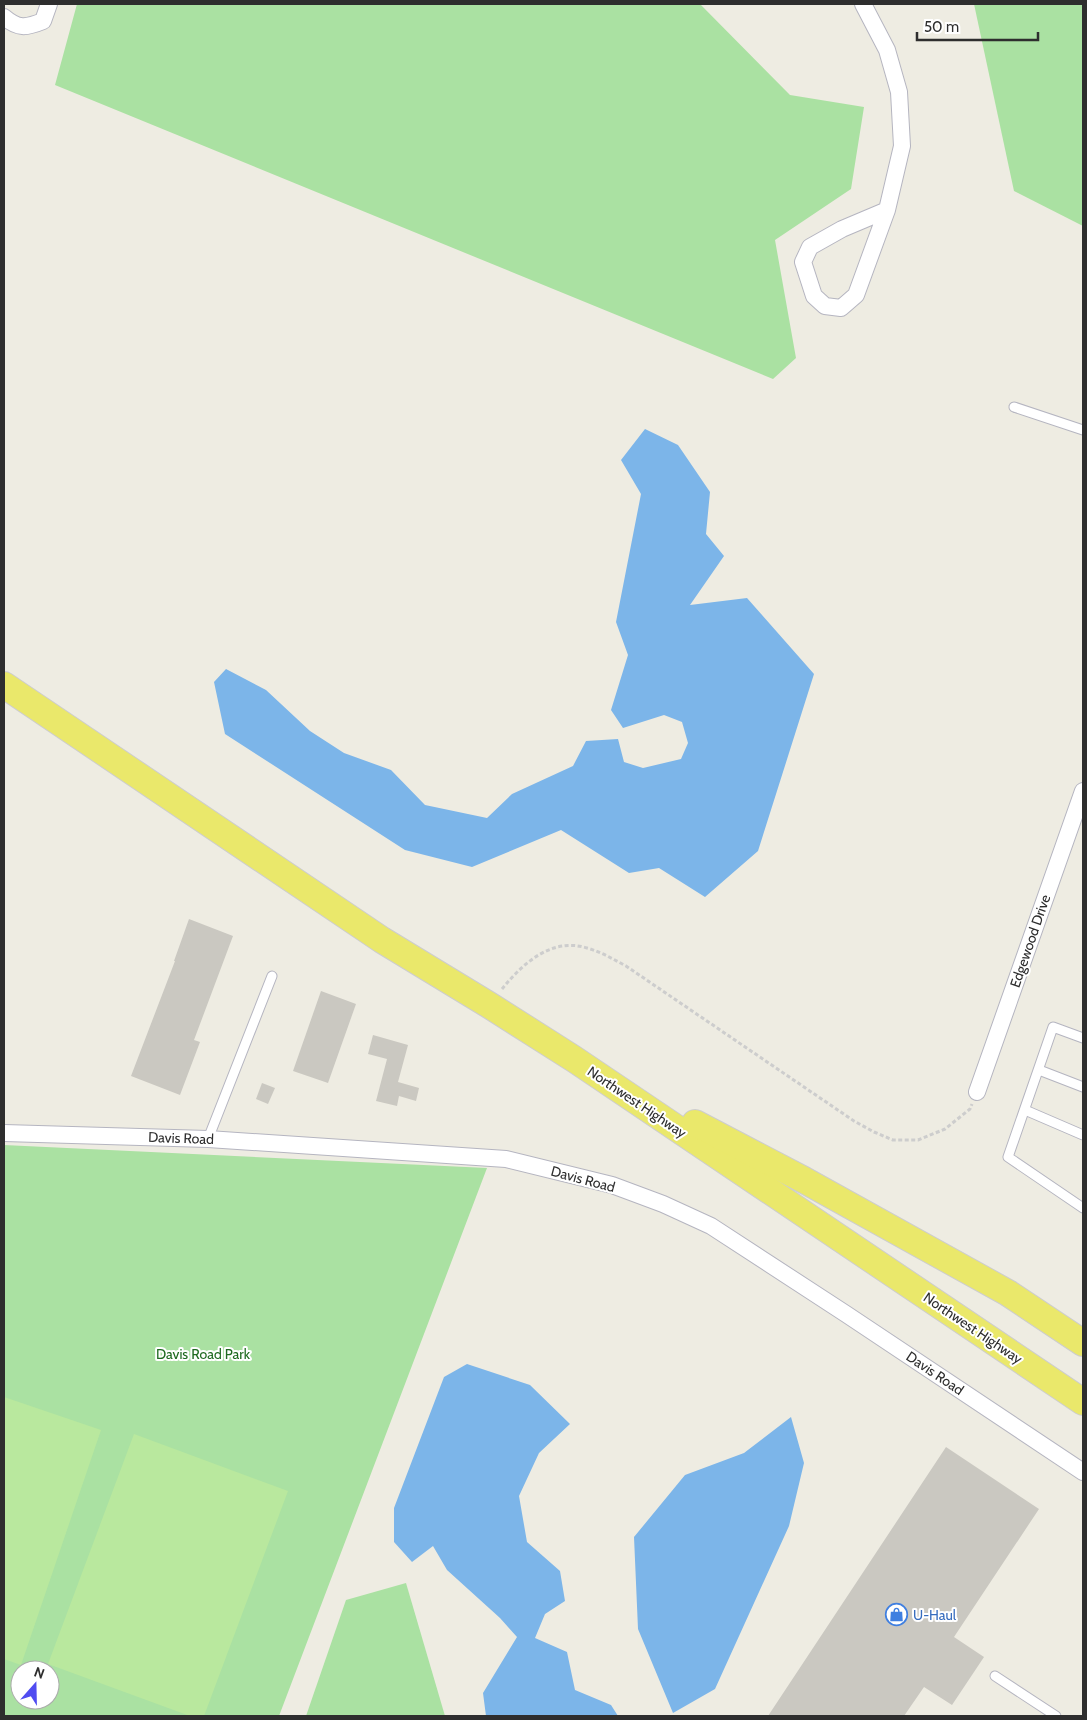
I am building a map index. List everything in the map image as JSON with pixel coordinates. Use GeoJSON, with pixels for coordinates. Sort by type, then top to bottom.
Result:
{"type":"FeatureCollection","features":[{"type":"Feature","properties":{"kind":"main road"},"geometry":{"type":"LineString","coordinates":[[4,685],[382,940],[489,1005],[574,1060]]}},
{"type":"Feature","properties":{"kind":"main road","name":"Northwest Highway"},"geometry":{"type":"LineString","coordinates":[[574,1060],[804,1180],[1008,1293],[1083,1343]]}},
{"type":"Feature","properties":{"kind":"main road","name":"Northwest Highway"},"geometry":{"type":"LineString","coordinates":[[574,1060],[1083,1402]]}},
{"type":"Feature","properties":{"kind":"street"},"geometry":{"type":"LineString","coordinates":[[4,17],[17,26],[31,26],[42,21],[49,4]]}},
{"type":"Feature","properties":{"kind":"street"},"geometry":{"type":"LineString","coordinates":[[863,4],[887,50],[899,92],[902,146],[887,210],[856,295],[840,308],[825,306],[814,296],[803,262],[810,247],[842,229],[887,210]]}},
{"type":"Feature","properties":{"kind":"street","name":"Edgewood Drive"},"geometry":{"type":"LineString","coordinates":[[977,1092],[1083,791]]}},
{"type":"Feature","properties":{"kind":"street","name":"Davis Road"},"geometry":{"type":"LineString","coordinates":[[4,1133],[208,1139],[506,1158],[612,1186],[663,1204],[711,1226],[1083,1472]]}},
{"type":"Feature","properties":{"kind":"lane"},"geometry":{"type":"LineString","coordinates":[[1014,407],[1083,430]]}},
{"type":"Feature","properties":{"kind":"lane"},"geometry":{"type":"LineString","coordinates":[[208,1139],[272,976]]}},
{"type":"Feature","properties":{"kind":"lane"},"geometry":{"type":"LineString","coordinates":[[1083,1038],[1053,1027],[1008,1157],[1083,1208]]}},
{"type":"Feature","properties":{"kind":"lane"},"geometry":{"type":"LineString","coordinates":[[1038,1070],[1083,1087]]}},
{"type":"Feature","properties":{"kind":"lane"},"geometry":{"type":"LineString","coordinates":[[1025,1110],[1083,1135]]}},
{"type":"Feature","properties":{"kind":"lane"},"geometry":{"type":"LineString","coordinates":[[995,1676],[1056,1716]]}},
{"type":"Feature","properties":{"kind":"path"},"geometry":{"type":"LineString","coordinates":[[489,1005],[516,972],[548,949],[566,945],[585,947],[602,953],[626,966],[854,1121],[893,1140],[918,1140],[945,1129],[970,1109],[977,1092]]}},
{"type":"Feature","properties":{"kind":"green space"},"geometry":{"type":"Polygon","coordinates":[[[77,4],[700,4],[790,95],[864,107],[851,189],[775,240],[796,358],[773,379],[55,85],[77,4]]]}},
{"type":"Feature","properties":{"kind":"green space"},"geometry":{"type":"Polygon","coordinates":[[[974,4],[1083,4],[1083,226],[1014,191],[974,4]]]}},
{"type":"Feature","properties":{"kind":"green space","name":"Davis Road Park"},"geometry":{"type":"Polygon","coordinates":[[[4,1145],[487,1168],[279,1716],[4,1716],[4,1145]]]}},
{"type":"Feature","properties":{"kind":"green space"},"geometry":{"type":"Polygon","coordinates":[[[4,1397],[101,1430],[23,1660],[10,1661],[4,1659],[4,1397]]]}},
{"type":"Feature","properties":{"kind":"green space"},"geometry":{"type":"Polygon","coordinates":[[[134,1434],[288,1491],[204,1716],[190,1716],[60,1668],[60,1660],[49,1660],[134,1434]]]}},
{"type":"Feature","properties":{"kind":"green space"},"geometry":{"type":"Polygon","coordinates":[[[406,1583],[445,1716],[306,1716],[346,1600],[406,1583]]]}},
{"type":"Feature","properties":{"kind":"water"},"geometry":{"type":"Polygon","coordinates":[[[645,429],[678,445],[710,492],[706,534],[724,556],[690,605],[747,598],[814,674],[758,851],[705,897],[659,868],[629,873],[561,830],[472,867],[405,850],[225,734],[214,682],[226,669],[266,690],[310,731],[344,753],[391,770],[425,805],[487,818],[512,794],[573,766],[586,741],[618,739],[624,762],[643,768],[681,759],[688,743],[682,722],[664,715],[623,728],[611,710],[628,655],[616,622],[641,494],[621,460],[645,429]]]}},
{"type":"Feature","properties":{"kind":"water"},"geometry":{"type":"Polygon","coordinates":[[[467,1364],[530,1385],[570,1424],[539,1453],[519,1496],[527,1542],[560,1571],[565,1601],[545,1614],[535,1638],[567,1652],[575,1690],[611,1705],[618,1716],[486,1716],[483,1693],[517,1637],[500,1618],[447,1570],[433,1546],[412,1562],[394,1542],[394,1508],[444,1377],[467,1364]]]}},
{"type":"Feature","properties":{"kind":"water"},"geometry":{"type":"Polygon","coordinates":[[[791,1417],[804,1463],[789,1526],[715,1689],[673,1713],[638,1629],[634,1537],[685,1475],[744,1453],[791,1417]]]}},
{"type":"Feature","properties":{"kind":"building"},"geometry":{"type":"Polygon","coordinates":[[[189,919],[233,936],[194,1040],[200,1042],[180,1095],[131,1076],[189,919]]]}},
{"type":"Feature","properties":{"kind":"building"},"geometry":{"type":"Polygon","coordinates":[[[321,991],[356,1004],[328,1083],[293,1071],[321,991]]]}},
{"type":"Feature","properties":{"kind":"building"},"geometry":{"type":"Polygon","coordinates":[[[373,1035],[408,1045],[398,1082],[419,1088],[416,1101],[399,1096],[397,1106],[376,1101],[387,1059],[368,1054],[373,1035]]]}},
{"type":"Feature","properties":{"kind":"building"},"geometry":{"type":"Polygon","coordinates":[[[262,1083],[275,1088],[268,1104],[256,1099],[262,1083]]]}},
{"type":"Feature","properties":{"kind":"building"},"geometry":{"type":"Polygon","coordinates":[[[946,1447],[1039,1509],[954,1637],[984,1657],[952,1705],[924,1687],[904,1716],[768,1716],[946,1447]]]}},
{"type":"Feature","properties":{"kind":"place","name":"U-Haul"},"geometry":{"type":"Point","coordinates":[897,1615]}}]}
